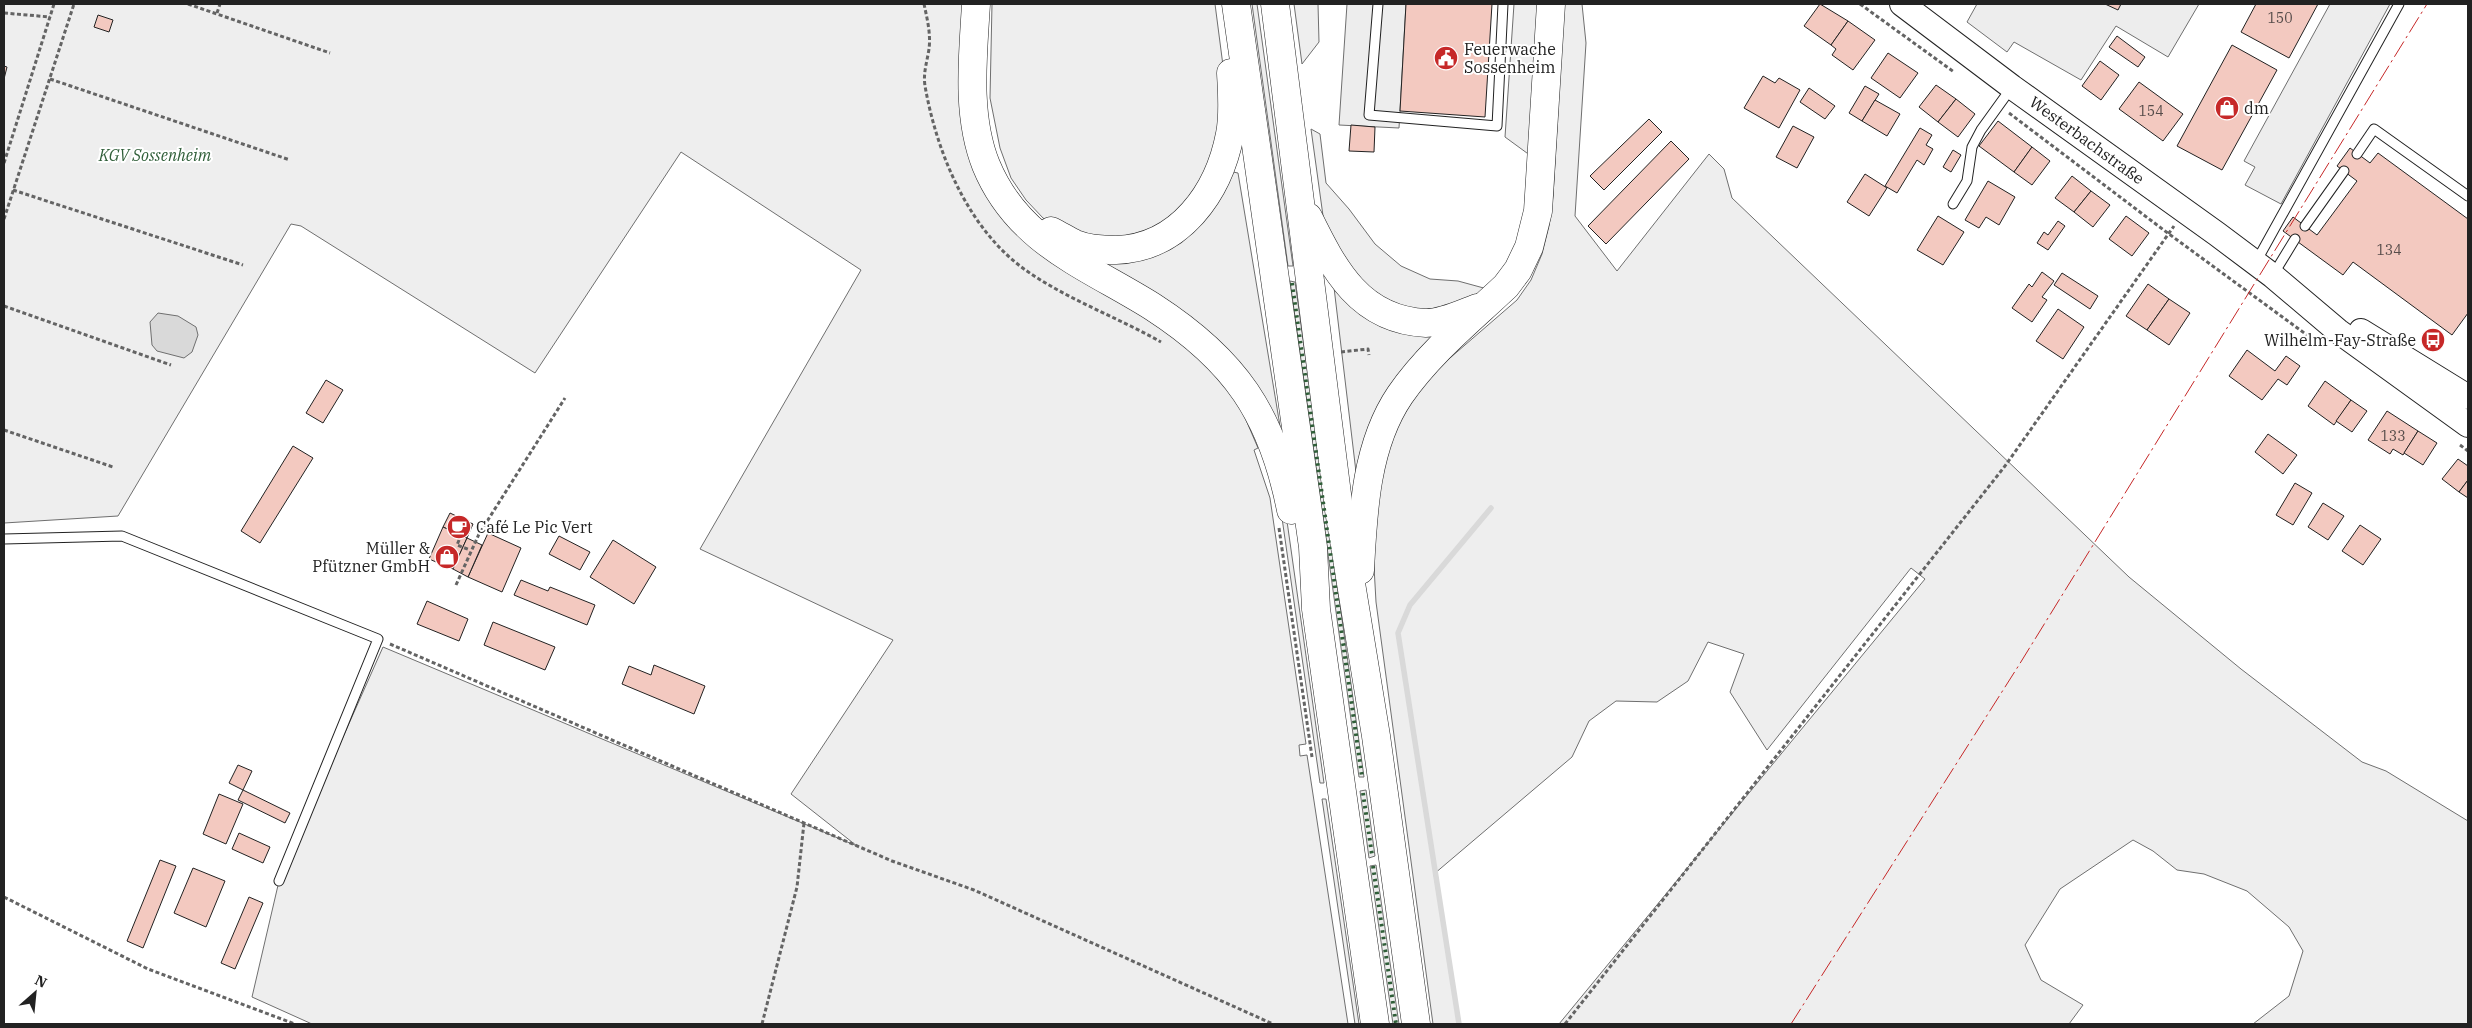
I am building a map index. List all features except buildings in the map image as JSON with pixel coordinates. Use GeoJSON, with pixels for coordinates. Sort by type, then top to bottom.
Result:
{"type":"FeatureCollection","features":[{"type":"Feature","properties":{"kind":"highway"},"geometry":{"type":"LineString","coordinates":[[976,4],[974,99],[981,146],[986,165],[1006,203],[1026,226],[1047,244],[1176,324],[1209,349],[1230,371],[1249,397],[1270,433],[1284,474],[1298,548],[1316,609]]}},
{"type":"Feature","properties":{"kind":"highway"},"geometry":{"type":"LineString","coordinates":[[987,4],[984,80],[985,108],[994,152],[1006,182],[1022,206],[1047,229],[1076,245],[1104,250],[1127,249],[1152,243],[1174,232],[1195,213],[1212,186],[1223,162],[1230,133],[1233,100],[1231,66],[1236,4]]}},
{"type":"Feature","properties":{"kind":"highway"},"geometry":{"type":"LineString","coordinates":[[1236,4],[1313,547],[1316,609],[1375,1024]]}},
{"type":"Feature","properties":{"kind":"highway"},"geometry":{"type":"LineString","coordinates":[[1275,4],[1297,195],[1339,510],[1376,736],[1416,1024]]}},
{"type":"Feature","properties":{"kind":"highway"},"geometry":{"type":"LineString","coordinates":[[1357,616],[1366,492],[1375,451],[1386,422],[1400,395],[1418,373],[1483,306],[1506,286],[1518,270],[1529,248],[1540,193],[1552,4]]}},
{"type":"Feature","properties":{"kind":"highway"},"geometry":{"type":"LineString","coordinates":[[1297,195],[1329,261],[1346,284],[1368,304],[1393,317],[1427,323],[1448,319],[1483,306]]}},
{"type":"Feature","properties":{"kind":"main road","name":"Westerbachstraße"},"geometry":{"type":"LineString","coordinates":[[1902,4],[2006,96],[2185,211],[2264,269],[2461,433]]}},
{"type":"Feature","properties":{"kind":"main road","name":"Westerbachstraße"},"geometry":{"type":"LineString","coordinates":[[2264,269],[2468,397]]}},
{"type":"Feature","properties":{"kind":"lane"},"geometry":{"type":"LineString","coordinates":[[1378,4],[1369,115],[1497,126],[1503,4]]}},
{"type":"Feature","properties":{"kind":"lane"},"geometry":{"type":"LineString","coordinates":[[2264,269],[2399,4]]}},
{"type":"Feature","properties":{"kind":"lane"},"geometry":{"type":"LineString","coordinates":[[1953,204],[1967,181],[1972,147],[2006,96]]}},
{"type":"Feature","properties":{"kind":"lane"},"geometry":{"type":"LineString","coordinates":[[2357,154],[2374,129],[2468,196]]}},
{"type":"Feature","properties":{"kind":"lane"},"geometry":{"type":"LineString","coordinates":[[2305,226],[2344,171]]}},
{"type":"Feature","properties":{"kind":"lane"},"geometry":{"type":"LineString","coordinates":[[2264,269],[2295,239]]}},
{"type":"Feature","properties":{"kind":"lane"},"geometry":{"type":"LineString","coordinates":[[4,539],[122,536],[378,639],[279,880]]}},
{"type":"Feature","properties":{"kind":"path"},"geometry":{"type":"LineString","coordinates":[[4,163],[54,4]]}},
{"type":"Feature","properties":{"kind":"path"},"geometry":{"type":"LineString","coordinates":[[4,219],[74,4]]}},
{"type":"Feature","properties":{"kind":"path"},"geometry":{"type":"LineString","coordinates":[[188,4],[330,53]]}},
{"type":"Feature","properties":{"kind":"path"},"geometry":{"type":"LineString","coordinates":[[217,13],[220,4]]}},
{"type":"Feature","properties":{"kind":"path"},"geometry":{"type":"LineString","coordinates":[[924,4],[930,38],[924,75],[937,134],[947,162],[970,209],[985,231],[1024,269],[1168,347]]}},
{"type":"Feature","properties":{"kind":"path"},"geometry":{"type":"LineString","coordinates":[[1860,4],[1958,75]]}},
{"type":"Feature","properties":{"kind":"path"},"geometry":{"type":"LineString","coordinates":[[4,13],[50,17]]}},
{"type":"Feature","properties":{"kind":"path"},"geometry":{"type":"LineString","coordinates":[[50,79],[290,160]]}},
{"type":"Feature","properties":{"kind":"path"},"geometry":{"type":"LineString","coordinates":[[2006,96],[2169,234],[2312,338]]}},
{"type":"Feature","properties":{"kind":"path"},"geometry":{"type":"LineString","coordinates":[[13,190],[243,265]]}},
{"type":"Feature","properties":{"kind":"path"},"geometry":{"type":"LineString","coordinates":[[1565,1024],[2006,466],[2185,211]]}},
{"type":"Feature","properties":{"kind":"path"},"geometry":{"type":"LineString","coordinates":[[4,306],[171,365]]}},
{"type":"Feature","properties":{"kind":"path"},"geometry":{"type":"LineString","coordinates":[[1318,354],[1368,349],[1369,355]]}},
{"type":"Feature","properties":{"kind":"path"},"geometry":{"type":"LineString","coordinates":[[456,585],[478,534],[565,398]]}},
{"type":"Feature","properties":{"kind":"path"},"geometry":{"type":"LineString","coordinates":[[4,430],[114,467]]}},
{"type":"Feature","properties":{"kind":"path"},"geometry":{"type":"LineString","coordinates":[[2461,433],[2468,451]]}},
{"type":"Feature","properties":{"kind":"path"},"geometry":{"type":"LineString","coordinates":[[1278,522],[1313,760]]}},
{"type":"Feature","properties":{"kind":"path"},"geometry":{"type":"LineString","coordinates":[[464,528],[457,545],[470,550]]}},
{"type":"Feature","properties":{"kind":"path"},"geometry":{"type":"LineString","coordinates":[[378,639],[892,861],[974,890],[1273,1024]]}},
{"type":"Feature","properties":{"kind":"path"},"geometry":{"type":"LineString","coordinates":[[762,1024],[797,887],[804,823]]}},
{"type":"Feature","properties":{"kind":"path"},"geometry":{"type":"LineString","coordinates":[[4,897],[148,969],[295,1024]]}},
{"type":"Feature","properties":{"kind":"green space","name":"KGV Sossenheim"},"geometry":{"type":"Polygon","coordinates":[[[4,4],[970,4],[966,64],[968,127],[978,165],[991,190],[1006,212],[1024,232],[1045,249],[1089,280],[1178,335],[1218,371],[1247,411],[1268,456],[1285,507],[1324,783],[1320,783],[1281,511],[1266,455],[1243,413],[1258,448],[1254,450],[1270,498],[1306,744],[1299,745],[1300,756],[1307,755],[1348,1024],[312,1024],[252,997],[279,881],[383,647],[857,846],[791,794],[893,640],[700,549],[861,270],[681,152],[535,373],[301,226],[291,224],[118,516],[4,523],[4,4]]]}},
{"type":"Feature","properties":{"kind":"green space"},"geometry":{"type":"Polygon","coordinates":[[[992,4],[1215,4],[1225,81],[1221,134],[1194,199],[1150,233],[1105,242],[1060,229],[1043,218],[1026,200],[1011,178],[1000,148],[990,98],[992,4]]]}},
{"type":"Feature","properties":{"kind":"green space"},"geometry":{"type":"Polygon","coordinates":[[[1252,4],[1257,4],[1293,266],[1288,266],[1252,4]]]}},
{"type":"Feature","properties":{"kind":"green space"},"geometry":{"type":"Polygon","coordinates":[[[1294,4],[1318,4],[1319,42],[1302,64],[1294,4]]]}},
{"type":"Feature","properties":{"kind":"green space"},"geometry":{"type":"Polygon","coordinates":[[[1514,4],[1539,4],[1531,156],[1505,137],[1514,4]]]}},
{"type":"Feature","properties":{"kind":"green space"},"geometry":{"type":"Polygon","coordinates":[[[1564,4],[1582,4],[1586,43],[1575,216],[1617,271],[1709,154],[1724,169],[1732,198],[2129,577],[2241,669],[2362,762],[2386,771],[2468,821],[2468,1024],[2253,1024],[2289,996],[2303,951],[2289,927],[2247,891],[2204,874],[2177,870],[2153,851],[2133,840],[2060,889],[2025,945],[2041,980],[2083,1005],[2069,1024],[1559,1024],[1925,579],[1911,568],[1767,750],[1730,692],[1744,654],[1708,642],[1688,681],[1657,702],[1616,701],[1589,721],[1572,757],[1434,874],[1459,1024],[1433,1024],[1376,602],[1371,513],[1395,428],[1428,377],[1517,300],[1531,280],[1542,254],[1549,226],[1553,196],[1564,4]]]}},
{"type":"Feature","properties":{"kind":"green space"},"geometry":{"type":"Polygon","coordinates":[[[1311,129],[1320,134],[1326,183],[1349,209],[1375,244],[1401,266],[1430,279],[1458,281],[1491,290],[1463,305],[1415,312],[1367,290],[1346,264],[1324,223],[1311,129]]]}},
{"type":"Feature","properties":{"kind":"green space"},"geometry":{"type":"Polygon","coordinates":[[[1233,172],[1238,173],[1280,426],[1091,256],[1124,259],[1233,172]]]}},
{"type":"Feature","properties":{"kind":"green space"},"geometry":{"type":"Polygon","coordinates":[[[1333,279],[1449,329],[1356,472],[1333,279]]]}},
{"type":"Feature","properties":{"kind":"green space"},"geometry":{"type":"Polygon","coordinates":[[[1290,281],[1295,282],[1364,777],[1359,777],[1290,281]]]}},
{"type":"Feature","properties":{"kind":"green space"},"geometry":{"type":"Polygon","coordinates":[[[1366,790],[1375,856],[1369,858],[1360,791],[1366,790]]]}},
{"type":"Feature","properties":{"kind":"green space"},"geometry":{"type":"Polygon","coordinates":[[[1322,799],[1326,799],[1359,1024],[1355,1024],[1322,799]]]}},
{"type":"Feature","properties":{"kind":"green space"},"geometry":{"type":"Polygon","coordinates":[[[1376,865],[1399,1024],[1393,1024],[1370,866],[1376,865]]]}},
{"type":"Feature","properties":{"kind":"shaded area"},"geometry":{"type":"Polygon","coordinates":[[[1347,4],[1406,4],[1399,128],[1339,125],[1347,4]]]}},
{"type":"Feature","properties":{"kind":"shaded area"},"geometry":{"type":"Polygon","coordinates":[[[1977,4],[2199,4],[2168,57],[2116,26],[2081,80],[2014,42],[2007,52],[1967,22],[1977,4]]]}},
{"type":"Feature","properties":{"kind":"shaded area"},"geometry":{"type":"Polygon","coordinates":[[[2330,4],[2390,4],[2281,204],[2245,185],[2255,167],[2244,161],[2330,4]]]}},
{"type":"Feature","properties":{"kind":"shaded area"},"geometry":{"type":"Polygon","coordinates":[[[158,313],[178,316],[196,327],[198,335],[192,352],[184,358],[157,351],[152,345],[150,322],[158,313]]]}},
{"type":"Feature","properties":{"kind":"waterway"},"geometry":{"type":"LineString","coordinates":[[1459,1024],[1398,633],[1410,605],[1491,508]]}},
{"type":"Feature","properties":{"kind":"hedge"},"geometry":{"type":"LineString","coordinates":[[1292,283],[1362,777]]}},
{"type":"Feature","properties":{"kind":"hedge"},"geometry":{"type":"LineString","coordinates":[[1363,793],[1372,855]]}},
{"type":"Feature","properties":{"kind":"hedge"},"geometry":{"type":"LineString","coordinates":[[1373,866],[1396,1024]]}},
{"type":"Feature","properties":{"kind":"power"},"geometry":{"type":"LineString","coordinates":[[1791,1024],[2019,665],[2427,4]]}},
{"type":"Feature","properties":{"kind":"place","name":"Feuerwache Sossenheim"},"geometry":{"type":"Point","coordinates":[1446,58]}},
{"type":"Feature","properties":{"kind":"place","name":"dm"},"geometry":{"type":"Point","coordinates":[2227,108]}},
{"type":"Feature","properties":{"kind":"place","name":"Wilhelm-Fay-Straße"},"geometry":{"type":"Point","coordinates":[2433,340]}},
{"type":"Feature","properties":{"kind":"place","name":"Café Le Pic Vert"},"geometry":{"type":"Point","coordinates":[459,527]}},
{"type":"Feature","properties":{"kind":"place","name":"Müller & Pfützner GmbH"},"geometry":{"type":"Point","coordinates":[447,557]}}]}
